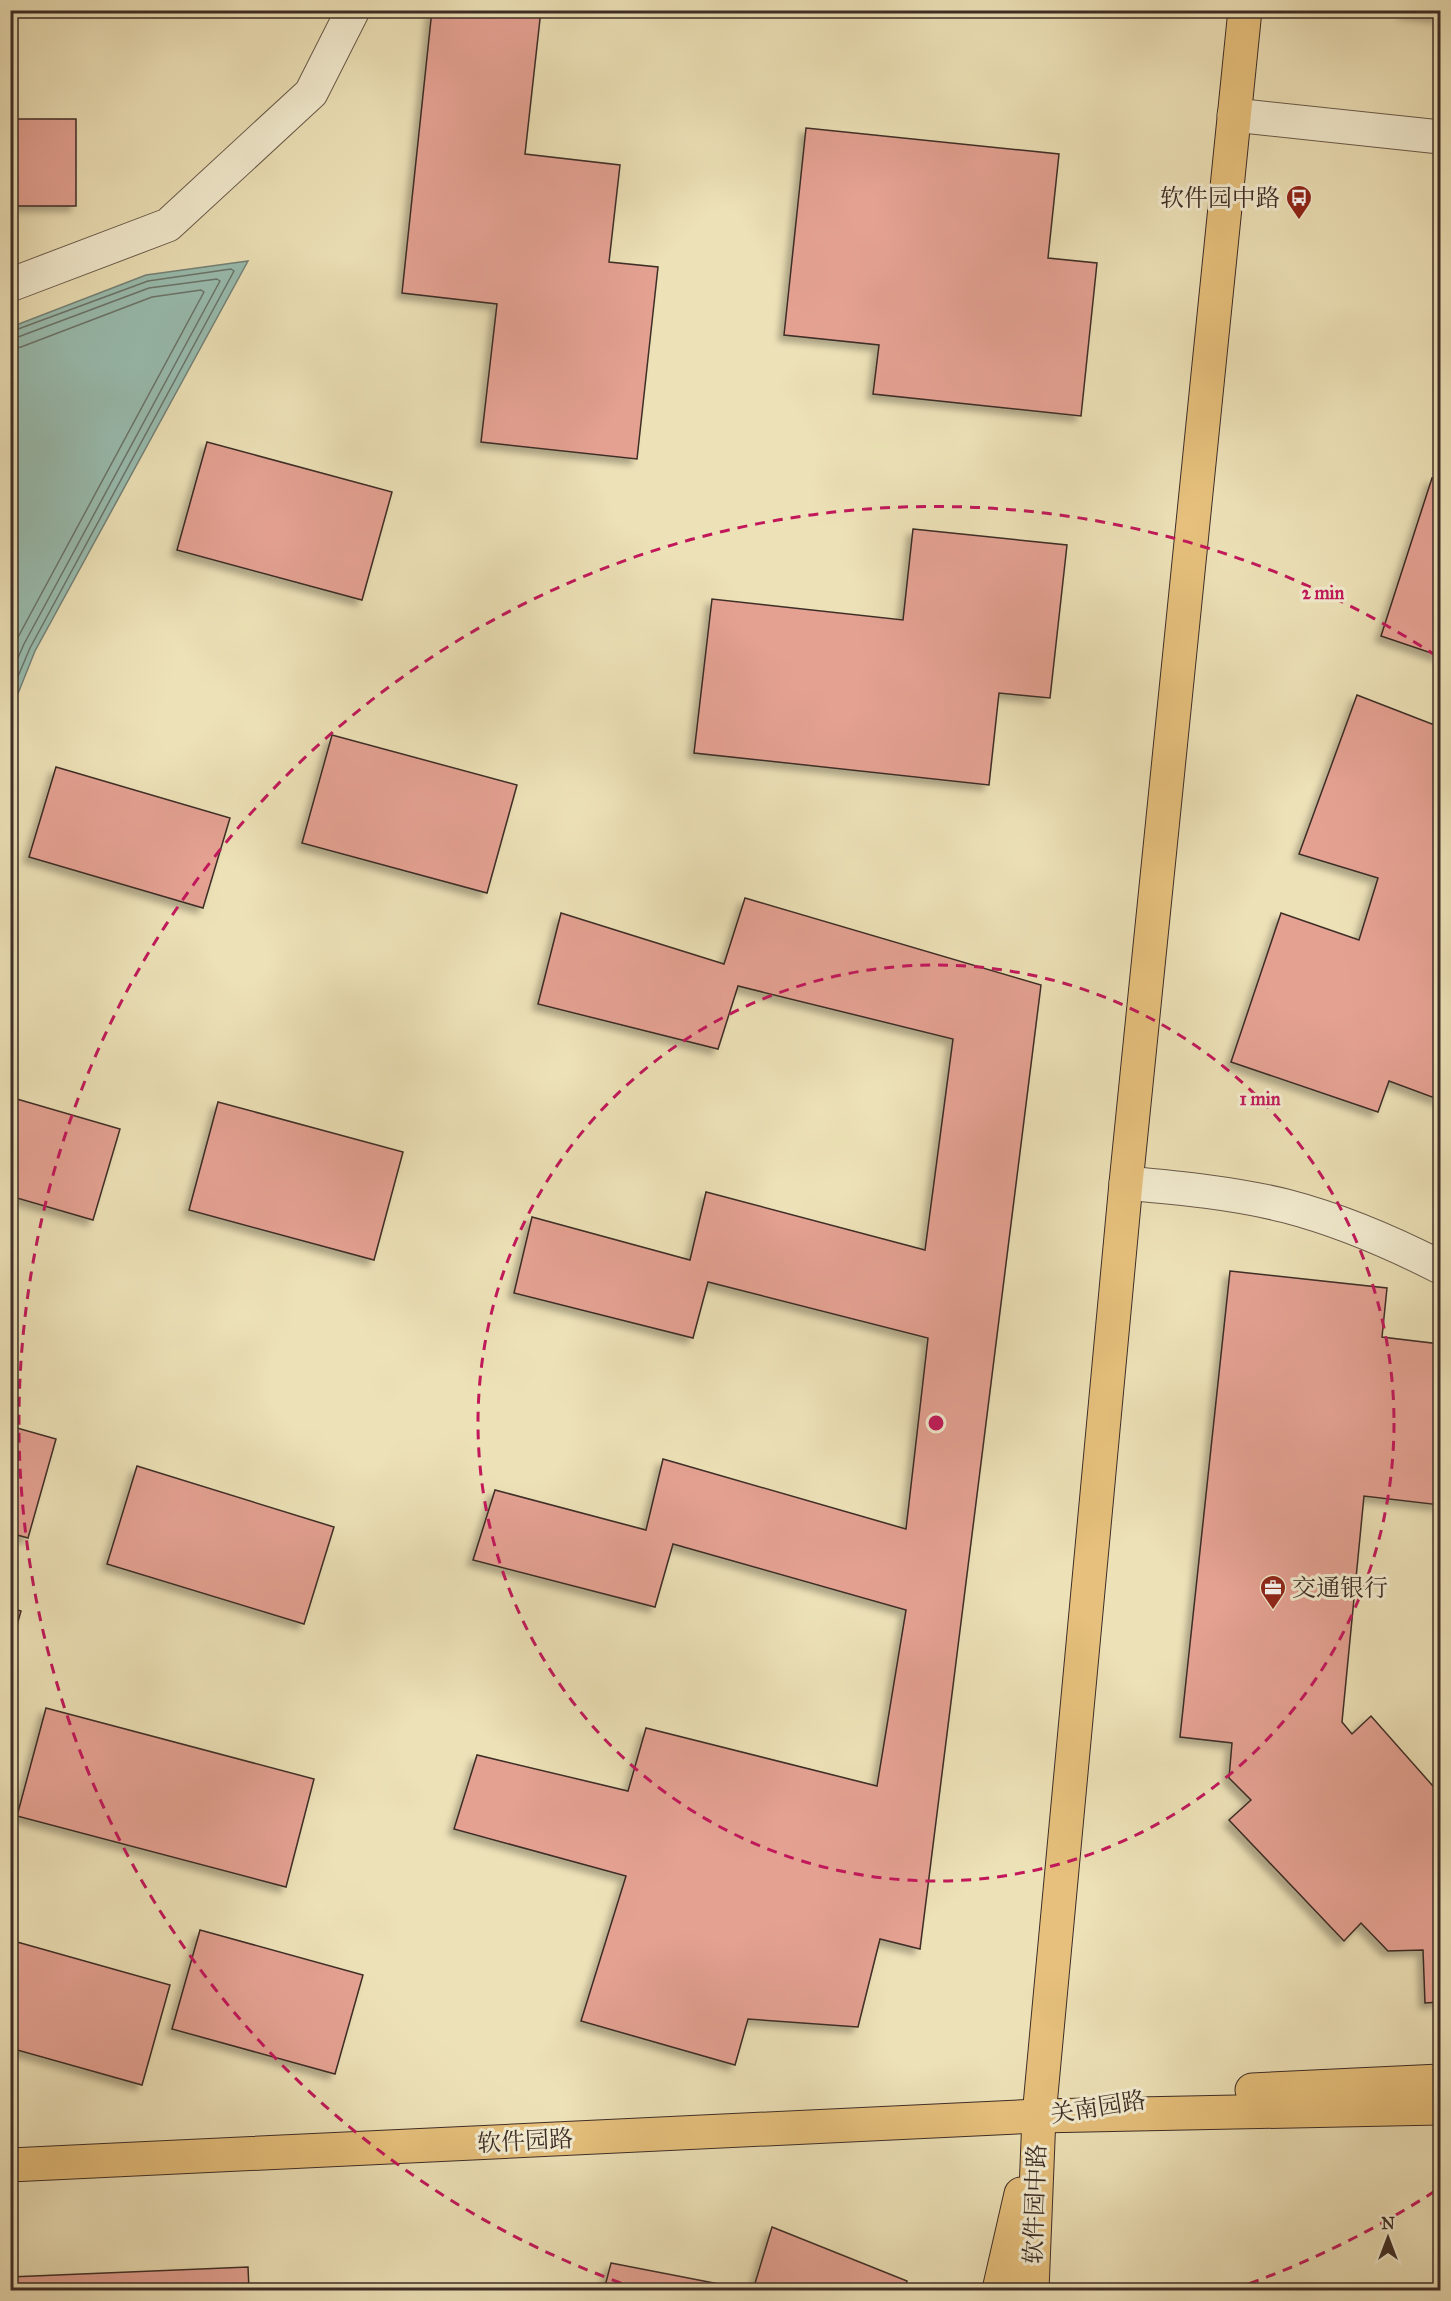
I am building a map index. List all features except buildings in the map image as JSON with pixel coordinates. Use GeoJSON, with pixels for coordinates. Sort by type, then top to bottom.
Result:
{"type":"FeatureCollection","features":[{"type":"Feature","properties":{"kind":"main road"},"geometry":{"type":"LineString","coordinates":[[1039,2116],[1126,1183],[1245,10]]}},
{"type":"Feature","properties":{"kind":"main road","name":"关南园路"},"geometry":{"type":"LineString","coordinates":[[1039,2116],[1185,2094],[1440,2081]]}},
{"type":"Feature","properties":{"kind":"main road","name":"关南园路"},"geometry":{"type":"LineString","coordinates":[[1039,2116],[1440,2108]]}},
{"type":"Feature","properties":{"kind":"main road","name":"软件园路"},"geometry":{"type":"LineString","coordinates":[[10,2165],[1039,2116]]}},
{"type":"Feature","properties":{"kind":"main road","name":"软件园中路"},"geometry":{"type":"LineString","coordinates":[[999,2290],[1039,2116]]}},
{"type":"Feature","properties":{"kind":"main road","name":"软件园中路"},"geometry":{"type":"LineString","coordinates":[[1032,2290],[1039,2116]]}},
{"type":"Feature","properties":{"kind":"street"},"geometry":{"type":"LineString","coordinates":[[10,285],[168,225],[311,93],[353,10]]}},
{"type":"Feature","properties":{"kind":"street"},"geometry":{"type":"LineString","coordinates":[[1234,115],[1440,137]]}},
{"type":"Feature","properties":{"kind":"street"},"geometry":{"type":"LineString","coordinates":[[1126,1183],[1217,1192],[1286,1206],[1349,1226],[1440,1267]]}},
{"type":"Feature","properties":{"kind":"water"},"geometry":{"type":"Polygon","coordinates":[[[248,261],[35,651],[11,711],[11,327],[146,275],[248,261]]]}},
{"type":"Feature","properties":{"kind":"place","name":"软件园中路"},"geometry":{"type":"Point","coordinates":[1299,221]}},
{"type":"Feature","properties":{"kind":"place","name":"交通银行"},"geometry":{"type":"Point","coordinates":[1273,1611]}}]}
